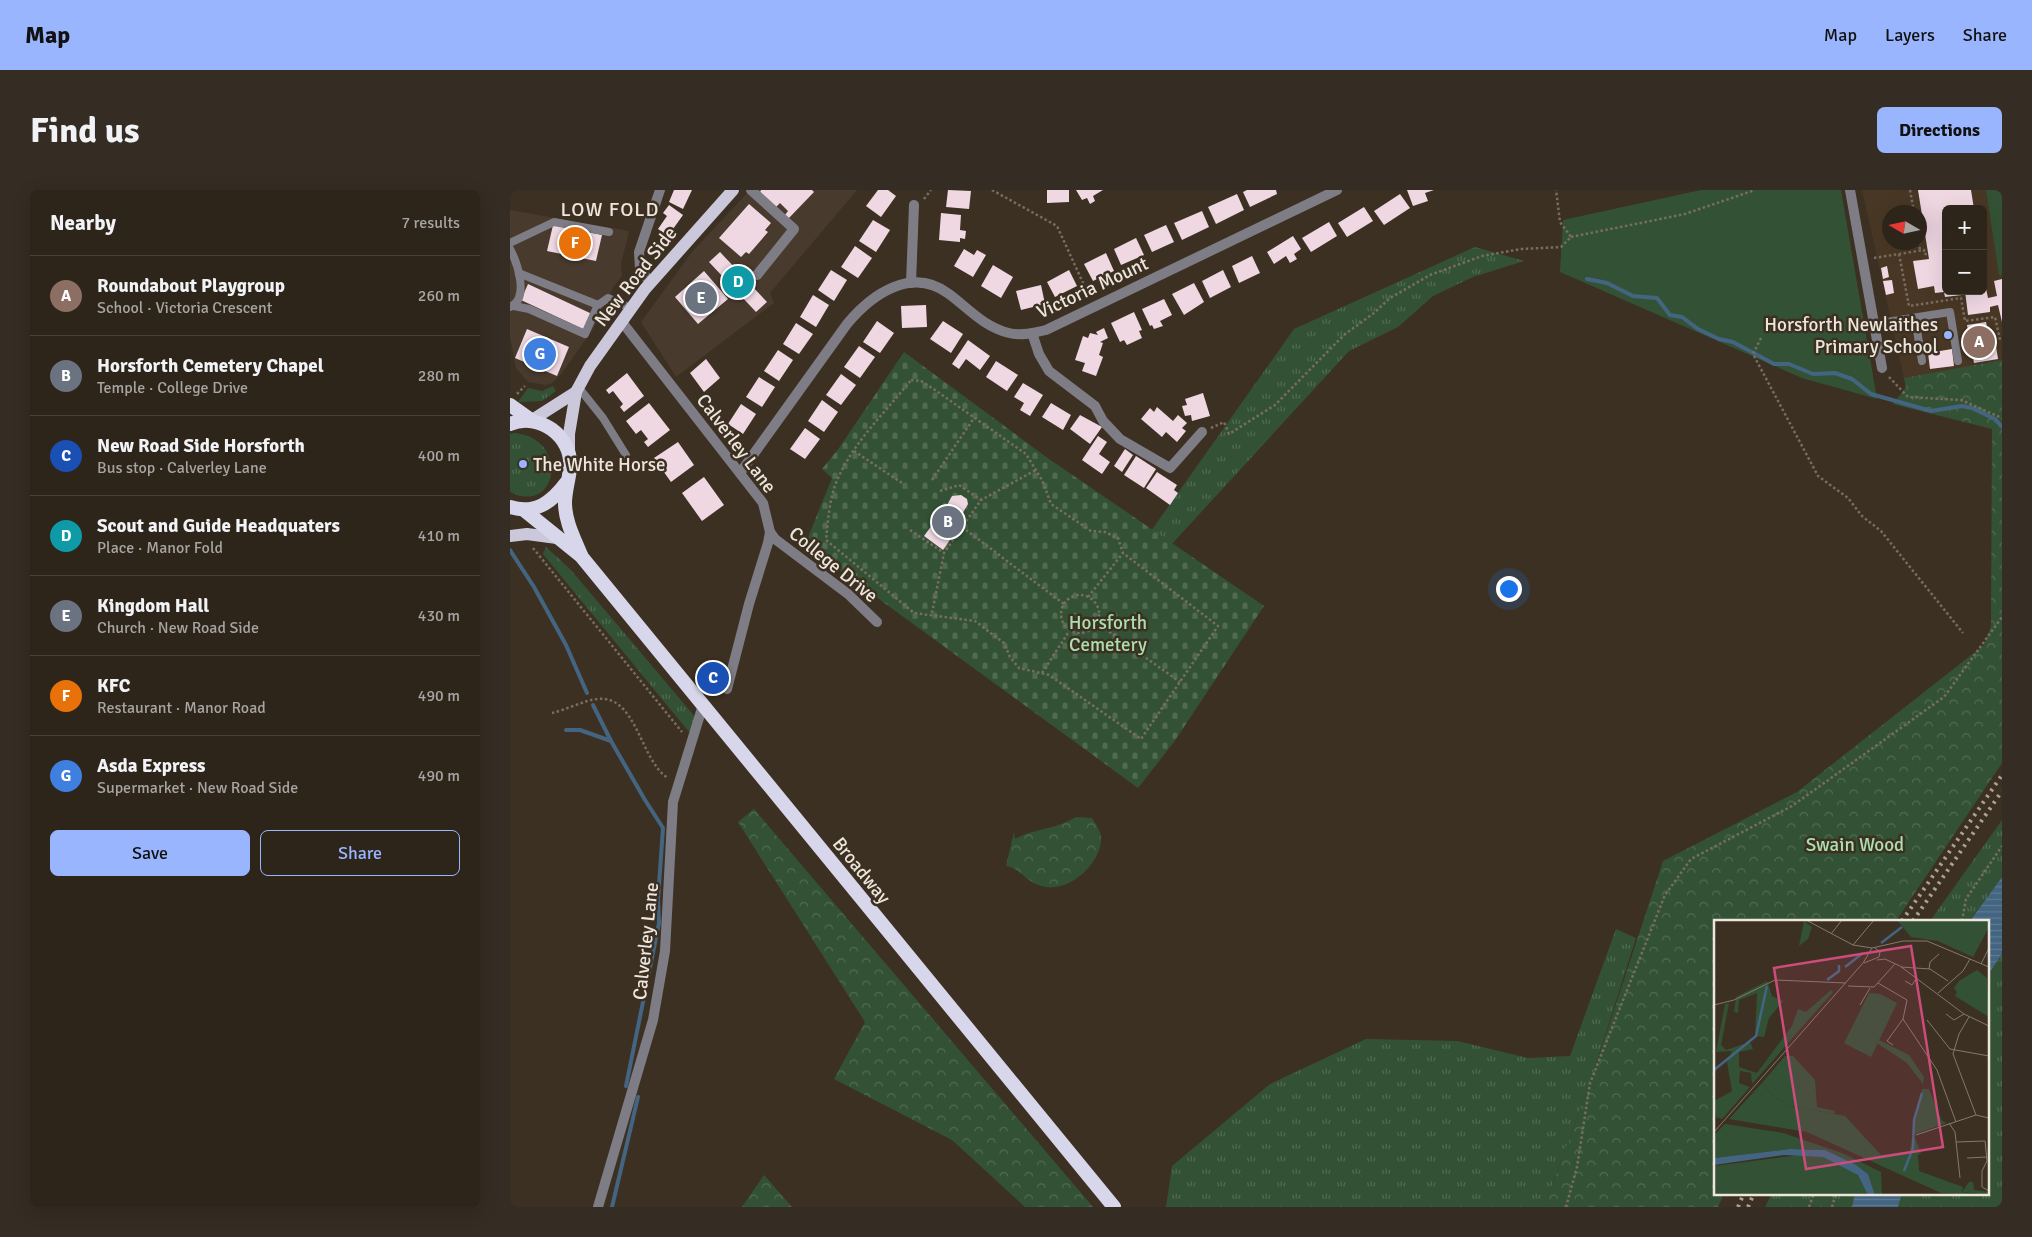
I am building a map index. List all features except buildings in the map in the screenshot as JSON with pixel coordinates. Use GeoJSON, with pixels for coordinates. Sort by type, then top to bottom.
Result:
{"type":"FeatureCollection","features":[{"type":"Feature","properties":{"kind":"highway"},"geometry":{"type":"LineString","coordinates":[[510,405],[532,420],[556,432],[565,443],[570,469],[566,483],[565,504],[567,521],[581,556]]}},
{"type":"Feature","properties":{"kind":"highway"},"geometry":{"type":"LineString","coordinates":[[510,424],[532,420]]}},
{"type":"Feature","properties":{"kind":"highway"},"geometry":{"type":"LineString","coordinates":[[515,509],[545,505],[555,499],[566,483]]}},
{"type":"Feature","properties":{"kind":"highway"},"geometry":{"type":"LineString","coordinates":[[515,509],[581,556]]}},
{"type":"Feature","properties":{"kind":"highway","name":"Broadway"},"geometry":{"type":"LineString","coordinates":[[581,556],[1114,1207]]}},
{"type":"Feature","properties":{"kind":"main road","name":"New Road Side"},"geometry":{"type":"LineString","coordinates":[[569,456],[569,434],[578,390],[590,366],[650,282],[733,190]]}},
{"type":"Feature","properties":{"kind":"main road"},"geometry":{"type":"LineString","coordinates":[[532,420],[578,390]]}},
{"type":"Feature","properties":{"kind":"main road"},"geometry":{"type":"LineString","coordinates":[[510,536],[527,534],[558,538]]}},
{"type":"Feature","properties":{"kind":"street"},"geometry":{"type":"LineString","coordinates":[[650,282],[640,269],[640,252],[660,190]]}},
{"type":"Feature","properties":{"kind":"street"},"geometry":{"type":"LineString","coordinates":[[751,190],[794,229],[757,275]]}},
{"type":"Feature","properties":{"kind":"street","name":"Victoria Mount"},"geometry":{"type":"LineString","coordinates":[[740,473],[859,310],[888,288],[899,284],[911,283],[925,283],[937,286],[981,321],[995,328],[1010,333],[1032,333],[1046,330],[1337,190]]}},
{"type":"Feature","properties":{"kind":"street"},"geometry":{"type":"LineString","coordinates":[[1850,190],[1882,368]]}},
{"type":"Feature","properties":{"kind":"street"},"geometry":{"type":"LineString","coordinates":[[911,283],[914,205]]}},
{"type":"Feature","properties":{"kind":"street","name":"Calverley Lane"},"geometry":{"type":"LineString","coordinates":[[622,322],[764,503],[770,532],[728,689]]}},
{"type":"Feature","properties":{"kind":"street"},"geometry":{"type":"LineString","coordinates":[[1032,333],[1039,354],[1049,371],[1095,406],[1103,421],[1120,439],[1170,468],[1202,432]]}},
{"type":"Feature","properties":{"kind":"street","name":"College Drive"},"geometry":{"type":"LineString","coordinates":[[770,532],[775,539],[848,594],[877,622]]}},
{"type":"Feature","properties":{"kind":"street","name":"Calverley Lane"},"geometry":{"type":"LineString","coordinates":[[598,1207],[653,1020],[665,951],[673,802],[703,705]]}},
{"type":"Feature","properties":{"kind":"lane"},"geometry":{"type":"LineString","coordinates":[[510,243],[554,222],[609,232]]}},
{"type":"Feature","properties":{"kind":"lane"},"geometry":{"type":"LineString","coordinates":[[510,249],[521,274],[518,298],[512,306],[529,309],[585,334],[598,305],[608,298],[631,308]]}},
{"type":"Feature","properties":{"kind":"lane"},"geometry":{"type":"LineString","coordinates":[[521,274],[598,305]]}},
{"type":"Feature","properties":{"kind":"lane"},"geometry":{"type":"LineString","coordinates":[[1874,324],[1950,312],[1958,361]]}},
{"type":"Feature","properties":{"kind":"lane"},"geometry":{"type":"LineString","coordinates":[[1915,318],[1922,361]]}},
{"type":"Feature","properties":{"kind":"lane"},"geometry":{"type":"LineString","coordinates":[[578,390],[603,418],[626,455]]}},
{"type":"Feature","properties":{"kind":"path"},"geometry":{"type":"LineString","coordinates":[[992,190],[1057,226],[1094,306]]}},
{"type":"Feature","properties":{"kind":"path"},"geometry":{"type":"LineString","coordinates":[[1556,190],[1560,222],[1571,237]]}},
{"type":"Feature","properties":{"kind":"path"},"geometry":{"type":"LineString","coordinates":[[1202,432],[1224,422],[1230,434],[1275,405],[1344,335],[1374,314],[1390,298],[1430,275],[1482,256],[1521,249],[1561,247],[1571,237],[1685,214],[1755,190]]}},
{"type":"Feature","properties":{"kind":"path"},"geometry":{"type":"LineString","coordinates":[[1910,190],[1913,205]]}},
{"type":"Feature","properties":{"kind":"path"},"geometry":{"type":"LineString","coordinates":[[1862,260],[1924,250],[1924,254],[1928,254]]}},
{"type":"Feature","properties":{"kind":"path"},"geometry":{"type":"LineString","coordinates":[[1760,338],[1753,354],[1818,476],[1848,498],[1862,516],[1881,531],[1963,632]]}},
{"type":"Feature","properties":{"kind":"path"},"geometry":{"type":"LineString","coordinates":[[1882,368],[1908,397],[1961,400],[2002,418]]}},
{"type":"Feature","properties":{"kind":"path"},"geometry":{"type":"LineString","coordinates":[[911,380],[921,381],[1026,454],[1036,470],[1051,504],[1091,531],[1105,532],[1118,538],[1123,553],[1218,626],[1142,739],[1049,675],[1019,668],[1010,657],[1004,643],[975,621],[932,613],[914,613],[826,540],[830,502],[836,484],[854,450],[911,380]]}},
{"type":"Feature","properties":{"kind":"path"},"geometry":{"type":"LineString","coordinates":[[932,480],[974,418]]}},
{"type":"Feature","properties":{"kind":"path"},"geometry":{"type":"LineString","coordinates":[[854,450],[902,482]]}},
{"type":"Feature","properties":{"kind":"path"},"geometry":{"type":"LineString","coordinates":[[932,613],[944,553],[981,500],[1036,470]]}},
{"type":"Feature","properties":{"kind":"path"},"geometry":{"type":"LineString","coordinates":[[940,491],[959,485],[981,500]]}},
{"type":"Feature","properties":{"kind":"path"},"geometry":{"type":"LineString","coordinates":[[962,527],[1064,604]]}},
{"type":"Feature","properties":{"kind":"path"},"geometry":{"type":"LineString","coordinates":[[910,530],[944,553]]}},
{"type":"Feature","properties":{"kind":"path"},"geometry":{"type":"LineString","coordinates":[[531,547],[691,743]]}},
{"type":"Feature","properties":{"kind":"path"},"geometry":{"type":"LineString","coordinates":[[1088,597],[1123,553]]}},
{"type":"Feature","properties":{"kind":"path"},"geometry":{"type":"LineString","coordinates":[[1072,597],[1088,597],[1097,605],[1099,617],[1097,623],[1088,632],[1082,633],[1070,630],[1062,621],[1061,615],[1064,604],[1072,597]]}},
{"type":"Feature","properties":{"kind":"path"},"geometry":{"type":"LineString","coordinates":[[1566,1207],[1577,1167],[1590,1083],[1665,895],[1691,858],[1792,806],[1944,697],[2002,617]]}},
{"type":"Feature","properties":{"kind":"path"},"geometry":{"type":"LineString","coordinates":[[1097,623],[1180,682]]}},
{"type":"Feature","properties":{"kind":"path"},"geometry":{"type":"LineString","coordinates":[[1042,674],[1070,630]]}},
{"type":"Feature","properties":{"kind":"path"},"geometry":{"type":"LineString","coordinates":[[702,672],[735,660]]}},
{"type":"Feature","properties":{"kind":"path"},"geometry":{"type":"LineString","coordinates":[[552,713],[594,699],[613,701],[626,711],[659,771],[667,778],[679,782]]}},
{"type":"Feature","properties":{"kind":"path"},"geometry":{"type":"LineString","coordinates":[[1962,920],[1966,900],[2002,846]]}},
{"type":"Feature","properties":{"kind":"path"},"geometry":{"type":"LineString","coordinates":[[1809,1207],[1814,1194]]}},
{"type":"Feature","properties":{"kind":"path"},"geometry":{"type":"LineString","coordinates":[[1832,1207],[1836,1194]]}},
{"type":"Feature","properties":{"kind":"shaded area"},"geometry":{"type":"Polygon","coordinates":[[[750,190],[857,190],[770,293],[774,303],[676,377],[641,322],[692,252],[750,190]]]}},
{"type":"Feature","properties":{"kind":"shaded area","name":"Horsforth Newlaithes Primary School"},"geometry":{"type":"Polygon","coordinates":[[[1862,190],[2002,190],[2002,407],[1906,387],[1862,190]]]}},
{"type":"Feature","properties":{"kind":"shaded area"},"geometry":{"type":"Polygon","coordinates":[[[510,210],[629,231],[621,264],[622,276],[614,286],[593,329],[562,373],[552,383],[546,385],[528,382],[516,368],[510,337],[510,210]]]}},
{"type":"Feature","properties":{"kind":"green space"},"geometry":{"type":"Polygon","coordinates":[[[1701,190],[1841,190],[1877,399],[1802,378],[1560,272],[1563,220],[1701,190]]]}},
{"type":"Feature","properties":{"kind":"green space"},"geometry":{"type":"Polygon","coordinates":[[[1986,190],[2002,190],[2002,275],[1999,275],[1986,190]]]}},
{"type":"Feature","properties":{"kind":"green space"},"geometry":{"type":"Polygon","coordinates":[[[1475,247],[1524,261],[1473,277],[1433,296],[1398,327],[1349,351],[1171,545],[1151,531],[1294,329],[1475,247]]]}},
{"type":"Feature","properties":{"kind":"green space","name":"Horsforth Cemetery"},"geometry":{"type":"Polygon","coordinates":[[[904,352],[1049,459],[1264,606],[1174,742],[1138,788],[805,545],[832,478],[822,469],[839,448],[904,352]]]}},
{"type":"Feature","properties":{"kind":"green space","name":"Swain Wood"},"geometry":{"type":"Polygon","coordinates":[[[2002,360],[2002,763],[1897,920],[1714,920],[1714,1194],[1724,1194],[1718,1207],[1544,1207],[1590,1083],[1663,861],[1797,792],[1984,645],[1991,626],[1992,429],[1893,404],[1906,387],[1904,378],[2002,360]]]}},
{"type":"Feature","properties":{"kind":"green space"},"geometry":{"type":"Polygon","coordinates":[[[553,386],[556,391],[542,401],[518,402],[528,388],[542,391],[553,386]]]}},
{"type":"Feature","properties":{"kind":"green space"},"geometry":{"type":"Polygon","coordinates":[[[515,433],[533,438],[544,448],[550,461],[551,474],[547,485],[539,494],[526,497],[510,492],[510,434],[515,433]]]}},
{"type":"Feature","properties":{"kind":"green space"},"geometry":{"type":"Polygon","coordinates":[[[546,547],[571,570],[696,718],[689,732],[543,554],[546,547]]]}},
{"type":"Feature","properties":{"kind":"green space"},"geometry":{"type":"Polygon","coordinates":[[[754,809],[1093,1207],[1025,1207],[952,1140],[834,1079],[865,1022],[738,822],[754,809]]]}},
{"type":"Feature","properties":{"kind":"green space"},"geometry":{"type":"Polygon","coordinates":[[[1076,817],[1092,818],[1101,836],[1097,855],[1076,879],[1057,887],[1047,887],[1034,883],[1016,870],[1006,866],[1014,832],[1015,839],[1076,817]]]}},
{"type":"Feature","properties":{"kind":"green space"},"geometry":{"type":"Polygon","coordinates":[[[2002,820],[2002,877],[1971,920],[1931,920],[2002,820]]]}},
{"type":"Feature","properties":{"kind":"green space"},"geometry":{"type":"Polygon","coordinates":[[[1616,929],[1636,938],[1590,1083],[1544,1207],[1166,1207],[1172,1166],[1270,1084],[1366,1039],[1457,1041],[1528,1058],[1570,1056],[1616,929]]]}},
{"type":"Feature","properties":{"kind":"green space"},"geometry":{"type":"Polygon","coordinates":[[[2002,954],[2002,1207],[1894,1207],[1896,1194],[1990,1194],[1990,972],[2002,954]]]}},
{"type":"Feature","properties":{"kind":"green space"},"geometry":{"type":"Polygon","coordinates":[[[764,1175],[792,1207],[742,1207],[764,1175]]]}},
{"type":"Feature","properties":{"kind":"green space"},"geometry":{"type":"Polygon","coordinates":[[[1772,1194],[1855,1194],[1852,1207],[1765,1207],[1772,1194]]]}},
{"type":"Feature","properties":{"kind":"water"},"geometry":{"type":"Polygon","coordinates":[[[2002,877],[2002,954],[1990,972],[1990,920],[1971,920],[2002,877]]]}},
{"type":"Feature","properties":{"kind":"water"},"geometry":{"type":"Polygon","coordinates":[[[1855,1194],[1902,1194],[1898,1207],[1852,1207],[1855,1194]]]}},
{"type":"Feature","properties":{"kind":"waterway"},"geometry":{"type":"LineString","coordinates":[[1587,279],[1607,283],[1633,296],[1657,298],[1670,315],[1682,317],[1698,329],[1719,339],[1733,342],[1774,364],[1789,364],[1813,374],[1835,373],[1852,379],[1871,394],[1931,411],[1962,406],[1972,408],[1995,419],[2002,427]]}},
{"type":"Feature","properties":{"kind":"waterway"},"geometry":{"type":"LineString","coordinates":[[510,550],[534,587],[566,645],[587,693]]}},
{"type":"Feature","properties":{"kind":"waterway"},"geometry":{"type":"LineString","coordinates":[[593,705],[611,741]]}},
{"type":"Feature","properties":{"kind":"waterway"},"geometry":{"type":"LineString","coordinates":[[566,730],[580,730],[611,741],[663,828],[658,899],[659,923],[626,1086]]}},
{"type":"Feature","properties":{"kind":"waterway"},"geometry":{"type":"LineString","coordinates":[[612,1207],[638,1097]]}},
{"type":"Feature","properties":{"kind":"railway"},"geometry":{"type":"LineString","coordinates":[[1903,920],[2002,775]]}},
{"type":"Feature","properties":{"kind":"railway"},"geometry":{"type":"LineString","coordinates":[[1914,920],[2002,791]]}},
{"type":"Feature","properties":{"kind":"railway"},"geometry":{"type":"LineString","coordinates":[[1738,1207],[1744,1194]]}},
{"type":"Feature","properties":{"kind":"railway"},"geometry":{"type":"LineString","coordinates":[[1748,1207],[1754,1194]]}},
{"type":"Feature","properties":{"kind":"place","name":"KFC"},"geometry":{"type":"Point","coordinates":[575,243]}},
{"type":"Feature","properties":{"kind":"place","name":"Scout and Guide Headquaters"},"geometry":{"type":"Point","coordinates":[738,282]}},
{"type":"Feature","properties":{"kind":"place","name":"Kingdom Hall"},"geometry":{"type":"Point","coordinates":[701,298]}},
{"type":"Feature","properties":{"kind":"place","name":"Horsforth Newlaithes Primary School"},"geometry":{"type":"Point","coordinates":[1948,335]}},
{"type":"Feature","properties":{"kind":"place","name":"Roundabout Playgroup"},"geometry":{"type":"Point","coordinates":[1979,342]}},
{"type":"Feature","properties":{"kind":"place","name":"Asda Express"},"geometry":{"type":"Point","coordinates":[540,354]}},
{"type":"Feature","properties":{"kind":"place","name":"The White Horse"},"geometry":{"type":"Point","coordinates":[523,464]}},
{"type":"Feature","properties":{"kind":"place","name":"Horsforth Cemetery Chapel"},"geometry":{"type":"Point","coordinates":[948,522]}},
{"type":"Feature","properties":{"kind":"place","name":"New Road Side Horsforth"},"geometry":{"type":"Point","coordinates":[713,678]}},
{"type":"Feature","properties":{"kind":"district","name":"LOW FOLD"},"geometry":{"type":"Point","coordinates":[610,209]}}]}
